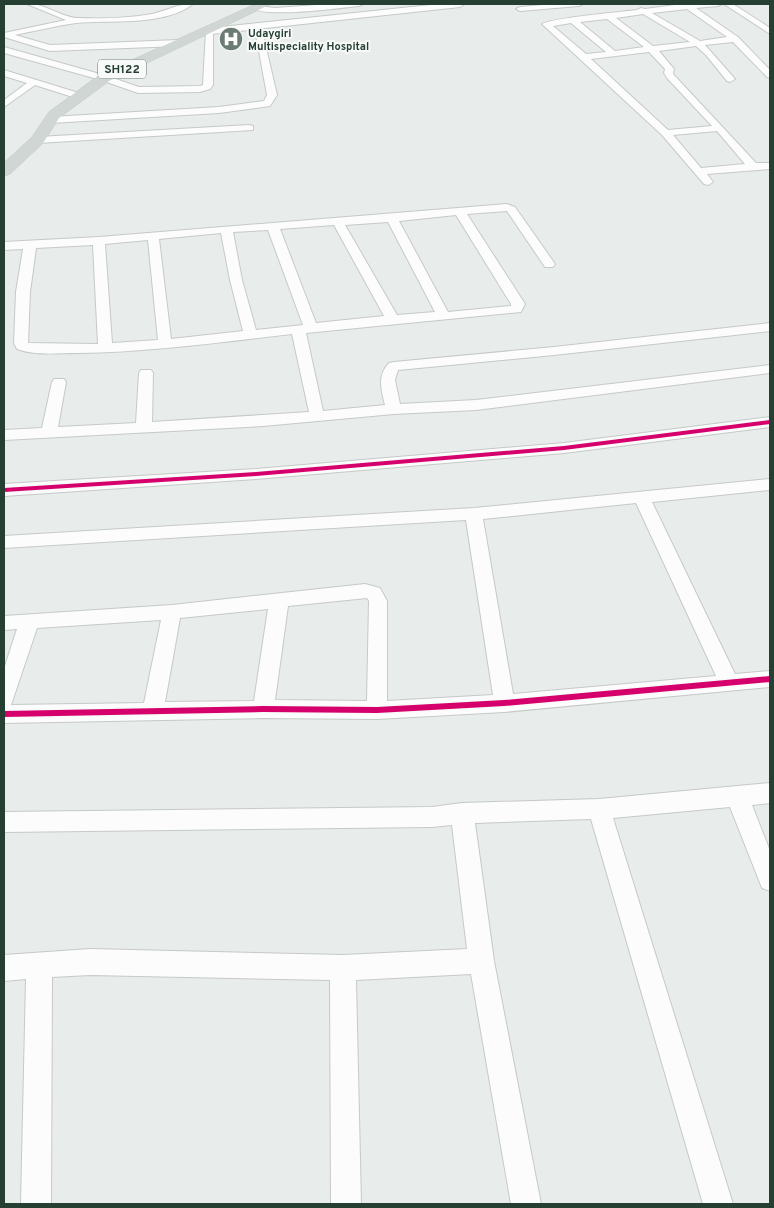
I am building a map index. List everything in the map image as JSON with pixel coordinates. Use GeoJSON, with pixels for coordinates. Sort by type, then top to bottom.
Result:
{"type":"FeatureCollection","features":[{"type":"Feature","properties":{"kind":"main road","name":"SH122"},"geometry":{"type":"LineString","coordinates":[[4,171],[38,140],[51,120],[104,78],[261,6]]}},
{"type":"Feature","properties":{"kind":"street"},"geometry":{"type":"LineString","coordinates":[[31,4],[76,21]]}},
{"type":"Feature","properties":{"kind":"street"},"geometry":{"type":"LineString","coordinates":[[4,35],[76,21],[149,17],[189,4]]}},
{"type":"Feature","properties":{"kind":"street"},"geometry":{"type":"LineString","coordinates":[[323,4],[373,15]]}},
{"type":"Feature","properties":{"kind":"street"},"geometry":{"type":"LineString","coordinates":[[261,6],[275,10],[359,4]]}},
{"type":"Feature","properties":{"kind":"street"},"geometry":{"type":"LineString","coordinates":[[4,50],[104,78],[138,90],[207,87],[206,32],[460,4]]}},
{"type":"Feature","properties":{"kind":"street"},"geometry":{"type":"LineString","coordinates":[[520,9],[576,4]]}},
{"type":"Feature","properties":{"kind":"street"},"geometry":{"type":"LineString","coordinates":[[631,4],[696,42],[709,53],[730,79]]}},
{"type":"Feature","properties":{"kind":"street"},"geometry":{"type":"LineString","coordinates":[[708,182],[666,133],[609,79],[546,24],[610,17],[688,5],[718,4]]}},
{"type":"Feature","properties":{"kind":"street"},"geometry":{"type":"LineString","coordinates":[[728,4],[770,32]]}},
{"type":"Feature","properties":{"kind":"street"},"geometry":{"type":"LineString","coordinates":[[688,5],[735,39],[770,76]]}},
{"type":"Feature","properties":{"kind":"street"},"geometry":{"type":"LineString","coordinates":[[135,8],[149,17]]}},
{"type":"Feature","properties":{"kind":"street"},"geometry":{"type":"LineString","coordinates":[[610,17],[661,56],[670,69],[668,73],[670,76],[720,128],[752,166]]}},
{"type":"Feature","properties":{"kind":"street"},"geometry":{"type":"LineString","coordinates":[[572,20],[613,53]]}},
{"type":"Feature","properties":{"kind":"street"},"geometry":{"type":"LineString","coordinates":[[51,120],[219,110],[267,104],[270,102],[272,95],[258,26]]}},
{"type":"Feature","properties":{"kind":"street"},"geometry":{"type":"LineString","coordinates":[[4,35],[50,48],[179,43]]}},
{"type":"Feature","properties":{"kind":"street"},"geometry":{"type":"LineString","coordinates":[[583,57],[696,42],[735,39]]}},
{"type":"Feature","properties":{"kind":"street"},"geometry":{"type":"LineString","coordinates":[[4,73],[79,96]]}},
{"type":"Feature","properties":{"kind":"street"},"geometry":{"type":"LineString","coordinates":[[4,104],[34,82]]}},
{"type":"Feature","properties":{"kind":"street"},"geometry":{"type":"LineString","coordinates":[[38,140],[249,128]]}},
{"type":"Feature","properties":{"kind":"street"},"geometry":{"type":"LineString","coordinates":[[666,133],[720,128]]}},
{"type":"Feature","properties":{"kind":"street"},"geometry":{"type":"LineString","coordinates":[[699,171],[770,166]]}},
{"type":"Feature","properties":{"kind":"street"},"geometry":{"type":"LineString","coordinates":[[4,246],[99,241],[226,229],[509,208],[549,264]]}},
{"type":"Feature","properties":{"kind":"street"},"geometry":{"type":"LineString","coordinates":[[30,244],[23,292],[22,346],[30,349],[105,348],[165,344],[393,319],[512,310],[518,307],[518,304],[460,212]]}},
{"type":"Feature","properties":{"kind":"street"},"geometry":{"type":"LineString","coordinates":[[392,218],[444,316]]}},
{"type":"Feature","properties":{"kind":"street"},"geometry":{"type":"LineString","coordinates":[[338,222],[393,319]]}},
{"type":"Feature","properties":{"kind":"street"},"geometry":{"type":"LineString","coordinates":[[273,226],[304,329],[317,416]]}},
{"type":"Feature","properties":{"kind":"street"},"geometry":{"type":"LineString","coordinates":[[226,229],[236,280],[251,335]]}},
{"type":"Feature","properties":{"kind":"street"},"geometry":{"type":"LineString","coordinates":[[152,235],[165,344]]}},
{"type":"Feature","properties":{"kind":"street"},"geometry":{"type":"LineString","coordinates":[[99,241],[105,348]]}},
{"type":"Feature","properties":{"kind":"street"},"geometry":{"type":"LineString","coordinates":[[394,409],[387,376],[389,370],[394,366],[554,351],[770,327]]}},
{"type":"Feature","properties":{"kind":"street"},"geometry":{"type":"LineString","coordinates":[[4,435],[476,405],[770,369]]}},
{"type":"Feature","properties":{"kind":"street"},"geometry":{"type":"LineString","coordinates":[[144,427],[146,373]]}},
{"type":"Feature","properties":{"kind":"street"},"geometry":{"type":"LineString","coordinates":[[49,432],[59,382]]}},
{"type":"Feature","properties":{"kind":"street"},"geometry":{"type":"LineString","coordinates":[[4,490],[256,474],[564,448],[770,422]]}},
{"type":"Feature","properties":{"kind":"street"},"geometry":{"type":"LineString","coordinates":[[4,542],[474,514],[770,484]]}},
{"type":"Feature","properties":{"kind":"street"},"geometry":{"type":"LineString","coordinates":[[641,497],[729,683]]}},
{"type":"Feature","properties":{"kind":"street"},"geometry":{"type":"LineString","coordinates":[[474,514],[504,702]]}},
{"type":"Feature","properties":{"kind":"street"},"geometry":{"type":"LineString","coordinates":[[4,623],[172,612],[365,590],[373,593],[378,601],[377,710]]}},
{"type":"Feature","properties":{"kind":"street"},"geometry":{"type":"LineString","coordinates":[[263,709],[279,601]]}},
{"type":"Feature","properties":{"kind":"street"},"geometry":{"type":"LineString","coordinates":[[153,712],[172,612]]}},
{"type":"Feature","properties":{"kind":"street"},"geometry":{"type":"LineString","coordinates":[[4,699],[29,622]]}},
{"type":"Feature","properties":{"kind":"street"},"geometry":{"type":"LineString","coordinates":[[4,714],[263,709],[377,710],[504,702],[770,679]]}},
{"type":"Feature","properties":{"kind":"street"},"geometry":{"type":"LineString","coordinates":[[4,822],[146,818],[432,817],[462,813],[599,810],[770,793]]}},
{"type":"Feature","properties":{"kind":"street"},"geometry":{"type":"LineString","coordinates":[[737,796],[770,880]]}},
{"type":"Feature","properties":{"kind":"street"},"geometry":{"type":"LineString","coordinates":[[599,810],[718,1204]]}},
{"type":"Feature","properties":{"kind":"street"},"geometry":{"type":"LineString","coordinates":[[462,813],[481,961],[526,1204]]}},
{"type":"Feature","properties":{"kind":"street"},"geometry":{"type":"LineString","coordinates":[[4,968],[90,962],[343,968],[481,961]]}},
{"type":"Feature","properties":{"kind":"street"},"geometry":{"type":"LineString","coordinates":[[36,1204],[39,965]]}},
{"type":"Feature","properties":{"kind":"street"},"geometry":{"type":"LineString","coordinates":[[343,968],[346,1204]]}},
{"type":"Feature","properties":{"kind":"cycle path"},"geometry":{"type":"LineString","coordinates":[[4,490],[256,474],[564,448],[770,422]]}},
{"type":"Feature","properties":{"kind":"cycle path"},"geometry":{"type":"LineString","coordinates":[[4,714],[263,709],[377,710],[504,703],[770,679]]}},
{"type":"Feature","properties":{"kind":"place","name":"Udaygiri Multispeciality Hospital"},"geometry":{"type":"Point","coordinates":[231,39]}}]}
